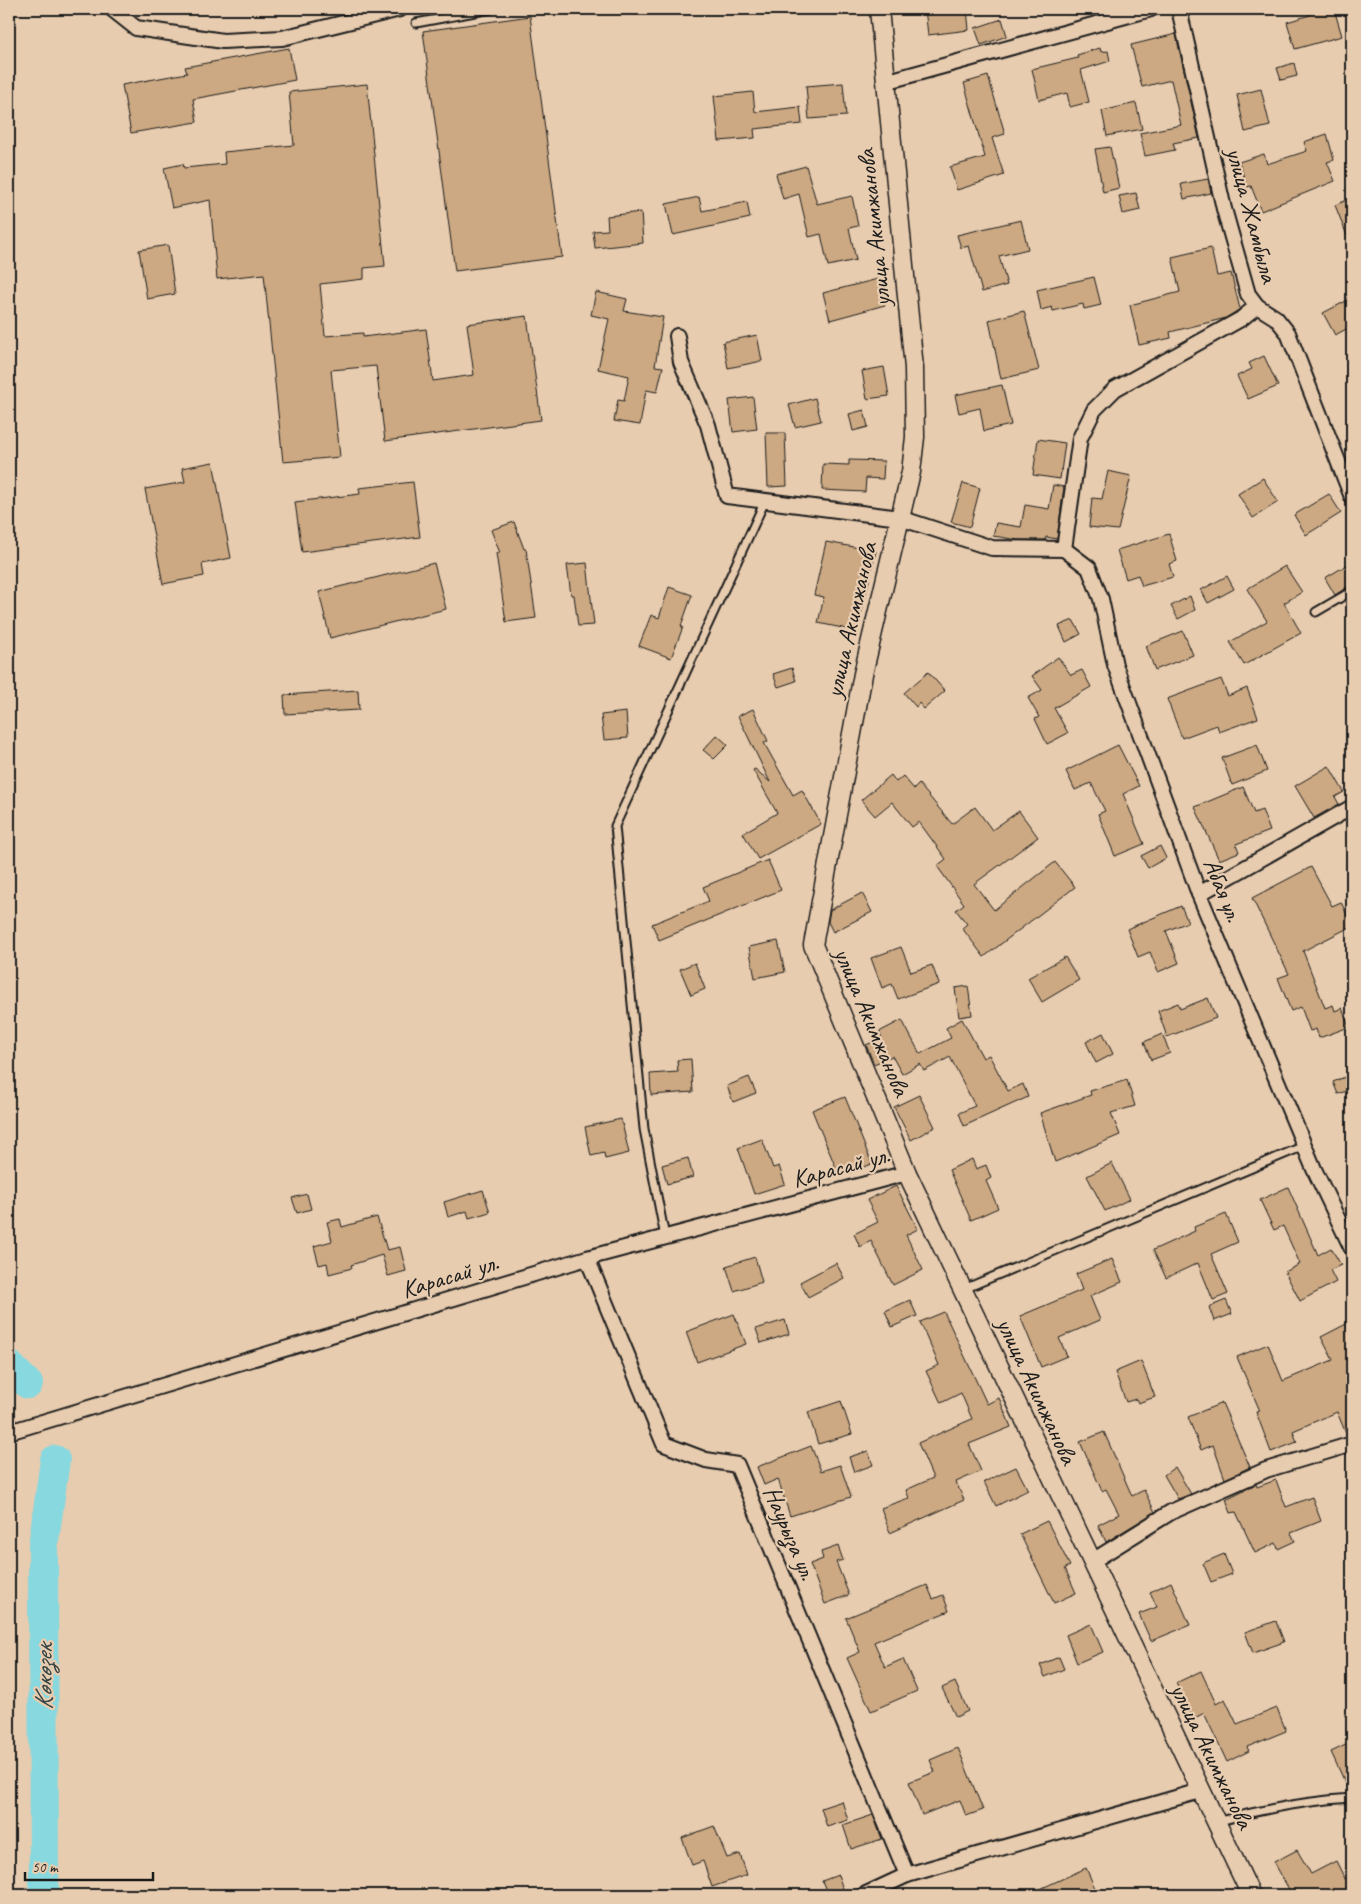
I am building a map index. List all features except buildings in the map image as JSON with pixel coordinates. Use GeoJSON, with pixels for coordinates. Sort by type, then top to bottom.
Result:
{"type":"FeatureCollection","features":[{"type":"Feature","properties":{"kind":"street"},"geometry":{"type":"LineString","coordinates":[[112,9],[136,28],[223,41],[282,38],[400,9]]}},
{"type":"Feature","properties":{"kind":"street","name":"улица Акимжанова"},"geometry":{"type":"LineString","coordinates":[[879,9],[914,368],[915,437],[911,472],[862,674],[813,945],[907,1173],[1091,1562],[1252,1895]]}},
{"type":"Feature","properties":{"kind":"street"},"geometry":{"type":"LineString","coordinates":[[885,82],[1151,9]]}},
{"type":"Feature","properties":{"kind":"street","name":"улица Жамбыла"},"geometry":{"type":"LineString","coordinates":[[1179,9],[1224,209],[1248,294],[1257,306],[1276,318],[1288,333],[1352,497]]}},
{"type":"Feature","properties":{"kind":"street"},"geometry":{"type":"LineString","coordinates":[[677,336],[681,362],[708,425],[727,496],[900,518],[992,548],[1064,549],[1080,438],[1094,410],[1115,388],[1241,319],[1257,306]]}},
{"type":"Feature","properties":{"kind":"street","name":"Абая ул."},"geometry":{"type":"LineString","coordinates":[[1064,549],[1089,568],[1101,599],[1115,665],[1198,894],[1304,1146],[1352,1249]]}},
{"type":"Feature","properties":{"kind":"street"},"geometry":{"type":"LineString","coordinates":[[1198,894],[1352,807]]}},
{"type":"Feature","properties":{"kind":"street","name":"Карасай ул."},"geometry":{"type":"LineString","coordinates":[[9,1432],[586,1258],[907,1173]]}},
{"type":"Feature","properties":{"kind":"street","name":"Наурыза ул."},"geometry":{"type":"LineString","coordinates":[[586,1258],[664,1444],[706,1460],[737,1465],[907,1875]]}},
{"type":"Feature","properties":{"kind":"street"},"geometry":{"type":"LineString","coordinates":[[1091,1562],[1171,1512],[1266,1470],[1352,1444]]}},
{"type":"Feature","properties":{"kind":"street"},"geometry":{"type":"LineString","coordinates":[[864,1895],[907,1875],[1200,1790]]}},
{"type":"Feature","properties":{"kind":"lane"},"geometry":{"type":"LineString","coordinates":[[416,22],[491,9]]}},
{"type":"Feature","properties":{"kind":"lane"},"geometry":{"type":"LineString","coordinates":[[665,1237],[644,1128],[615,826],[765,501]]}},
{"type":"Feature","properties":{"kind":"lane"},"geometry":{"type":"LineString","coordinates":[[1316,612],[1352,591]]}},
{"type":"Feature","properties":{"kind":"lane"},"geometry":{"type":"LineString","coordinates":[[962,1290],[1304,1146]]}},
{"type":"Feature","properties":{"kind":"lane"},"geometry":{"type":"LineString","coordinates":[[1216,1822],[1262,1809],[1323,1800],[1352,1798]]}},
{"type":"Feature","properties":{"kind":"waterway","name":"Көкөзек"},"geometry":{"type":"LineString","coordinates":[[9,1365],[28,1384]]}},
{"type":"Feature","properties":{"kind":"waterway","name":"Көкөзек"},"geometry":{"type":"LineString","coordinates":[[44,1895],[43,1547],[55,1460]]}}]}
